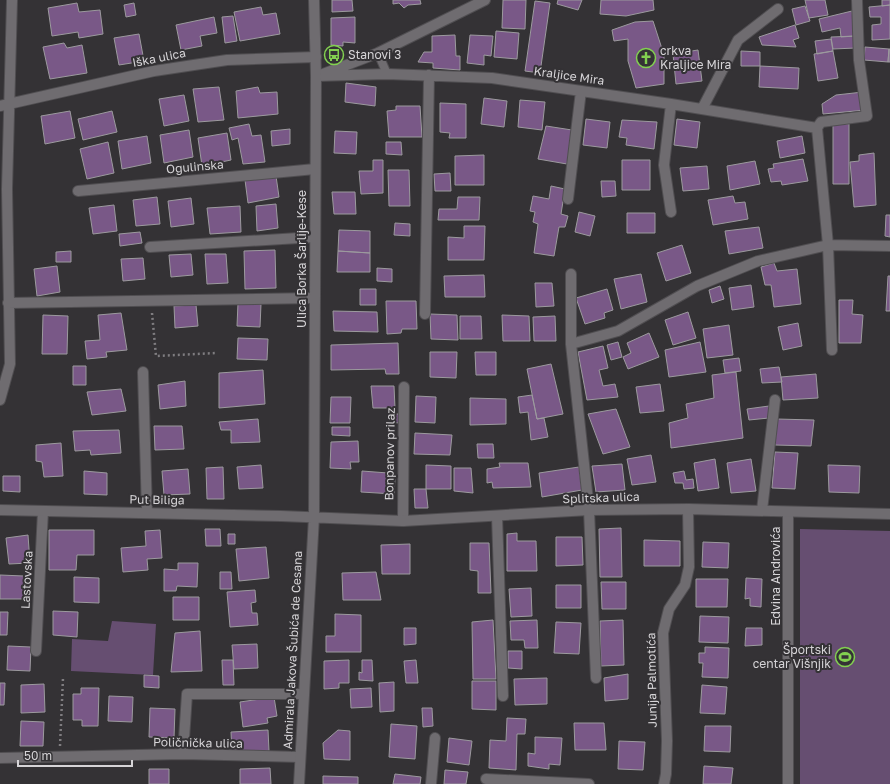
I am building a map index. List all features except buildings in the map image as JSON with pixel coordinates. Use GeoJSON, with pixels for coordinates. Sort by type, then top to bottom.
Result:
{"type":"FeatureCollection","features":[{"type":"Feature","properties":{"kind":"street"},"geometry":{"type":"LineString","coordinates":[[0,400],[10,364],[4,189],[5,105],[12,0]]}},
{"type":"Feature","properties":{"kind":"street","name":"Ulica Borka Šarlije-Kese"},"geometry":{"type":"LineString","coordinates":[[314,0],[316,57],[314,518]]}},
{"type":"Feature","properties":{"kind":"street"},"geometry":{"type":"LineString","coordinates":[[316,76],[378,53],[485,0]]}},
{"type":"Feature","properties":{"kind":"street"},"geometry":{"type":"LineString","coordinates":[[832,350],[828,244],[817,128],[821,122],[867,116],[859,60],[857,0]]}},
{"type":"Feature","properties":{"kind":"street"},"geometry":{"type":"LineString","coordinates":[[702,109],[738,40],[778,9]]}},
{"type":"Feature","properties":{"kind":"street","name":"Iška ulica"},"geometry":{"type":"LineString","coordinates":[[5,105],[154,71],[220,61],[316,57]]}},
{"type":"Feature","properties":{"kind":"street","name":"Kraljice Mira"},"geometry":{"type":"LineString","coordinates":[[316,76],[387,74],[492,78],[671,104],[817,128]]}},
{"type":"Feature","properties":{"kind":"street"},"geometry":{"type":"LineString","coordinates":[[425,314],[429,75]]}},
{"type":"Feature","properties":{"kind":"street"},"geometry":{"type":"LineString","coordinates":[[568,199],[581,91]]}},
{"type":"Feature","properties":{"kind":"street"},"geometry":{"type":"LineString","coordinates":[[671,104],[664,165],[671,212]]}},
{"type":"Feature","properties":{"kind":"street","name":"Ogulinska"},"geometry":{"type":"LineString","coordinates":[[78,191],[315,168]]}},
{"type":"Feature","properties":{"kind":"street"},"geometry":{"type":"LineString","coordinates":[[150,247],[316,237]]}},
{"type":"Feature","properties":{"kind":"street"},"geometry":{"type":"LineString","coordinates":[[571,344],[618,331],[697,286],[758,260],[828,244],[890,246]]}},
{"type":"Feature","properties":{"kind":"street"},"geometry":{"type":"LineString","coordinates":[[571,274],[571,344],[589,510],[596,678]]}},
{"type":"Feature","properties":{"kind":"street"},"geometry":{"type":"LineString","coordinates":[[8,303],[315,298]]}},
{"type":"Feature","properties":{"kind":"street"},"geometry":{"type":"LineString","coordinates":[[143,372],[147,512]]}},
{"type":"Feature","properties":{"kind":"street","name":"Bonpanov prilaz"},"geometry":{"type":"LineString","coordinates":[[403,522],[404,387]]}},
{"type":"Feature","properties":{"kind":"street"},"geometry":{"type":"LineString","coordinates":[[762,510],[775,400]]}},
{"type":"Feature","properties":{"kind":"street","name":"Splitska ulica"},"geometry":{"type":"LineString","coordinates":[[314,518],[403,522],[589,510],[688,509],[890,514]]}},
{"type":"Feature","properties":{"kind":"street","name":"Junija Palmotića"},"geometry":{"type":"LineString","coordinates":[[664,784],[666,774],[667,741],[663,633],[669,609],[685,585],[689,567],[688,509]]}},
{"type":"Feature","properties":{"kind":"street","name":"Put Biliga"},"geometry":{"type":"LineString","coordinates":[[0,510],[147,512],[314,518]]}},
{"type":"Feature","properties":{"kind":"street","name":"Lastovska"},"geometry":{"type":"LineString","coordinates":[[36,651],[43,511]]}},
{"type":"Feature","properties":{"kind":"street","name":"Edvina Androvića"},"geometry":{"type":"LineString","coordinates":[[788,512],[788,784]]}},
{"type":"Feature","properties":{"kind":"street"},"geometry":{"type":"LineString","coordinates":[[497,516],[503,696]]}},
{"type":"Feature","properties":{"kind":"street","name":"Admirala Jakova Šubića de Cesana"},"geometry":{"type":"LineString","coordinates":[[299,784],[314,518]]}},
{"type":"Feature","properties":{"kind":"street"},"geometry":{"type":"LineString","coordinates":[[184,754],[186,694],[304,694]]}},
{"type":"Feature","properties":{"kind":"street"},"geometry":{"type":"LineString","coordinates":[[431,784],[435,738]]}},
{"type":"Feature","properties":{"kind":"street","name":"Poličnička ulica"},"geometry":{"type":"LineString","coordinates":[[0,758],[184,754],[300,757]]}},
{"type":"Feature","properties":{"kind":"street"},"geometry":{"type":"LineString","coordinates":[[486,779],[589,784]]}},
{"type":"Feature","properties":{"kind":"lane"},"geometry":{"type":"LineString","coordinates":[[378,53],[387,74]]}},
{"type":"Feature","properties":{"kind":"path"},"geometry":{"type":"LineString","coordinates":[[151,301],[156,356],[217,353]]}},
{"type":"Feature","properties":{"kind":"path"},"geometry":{"type":"LineString","coordinates":[[59,756],[63,678]]}},
{"type":"Feature","properties":{"kind":"shaded area","name":"Športski centar Višnjik"},"geometry":{"type":"Polygon","coordinates":[[[800,529],[890,531],[890,784],[800,784],[800,529]]]}},
{"type":"Feature","properties":{"kind":"shaded area"},"geometry":{"type":"Polygon","coordinates":[[[112,621],[156,624],[153,675],[71,671],[72,639],[108,641],[112,621]]]}},
{"type":"Feature","properties":{"kind":"place","name":"Stanovi 3"},"geometry":{"type":"Point","coordinates":[334,55]}},
{"type":"Feature","properties":{"kind":"place","name":"crkva Kraljice Mira"},"geometry":{"type":"Point","coordinates":[646,58]}},
{"type":"Feature","properties":{"kind":"place","name":"Športski centar Višnjik"},"geometry":{"type":"Point","coordinates":[845,657]}}]}
